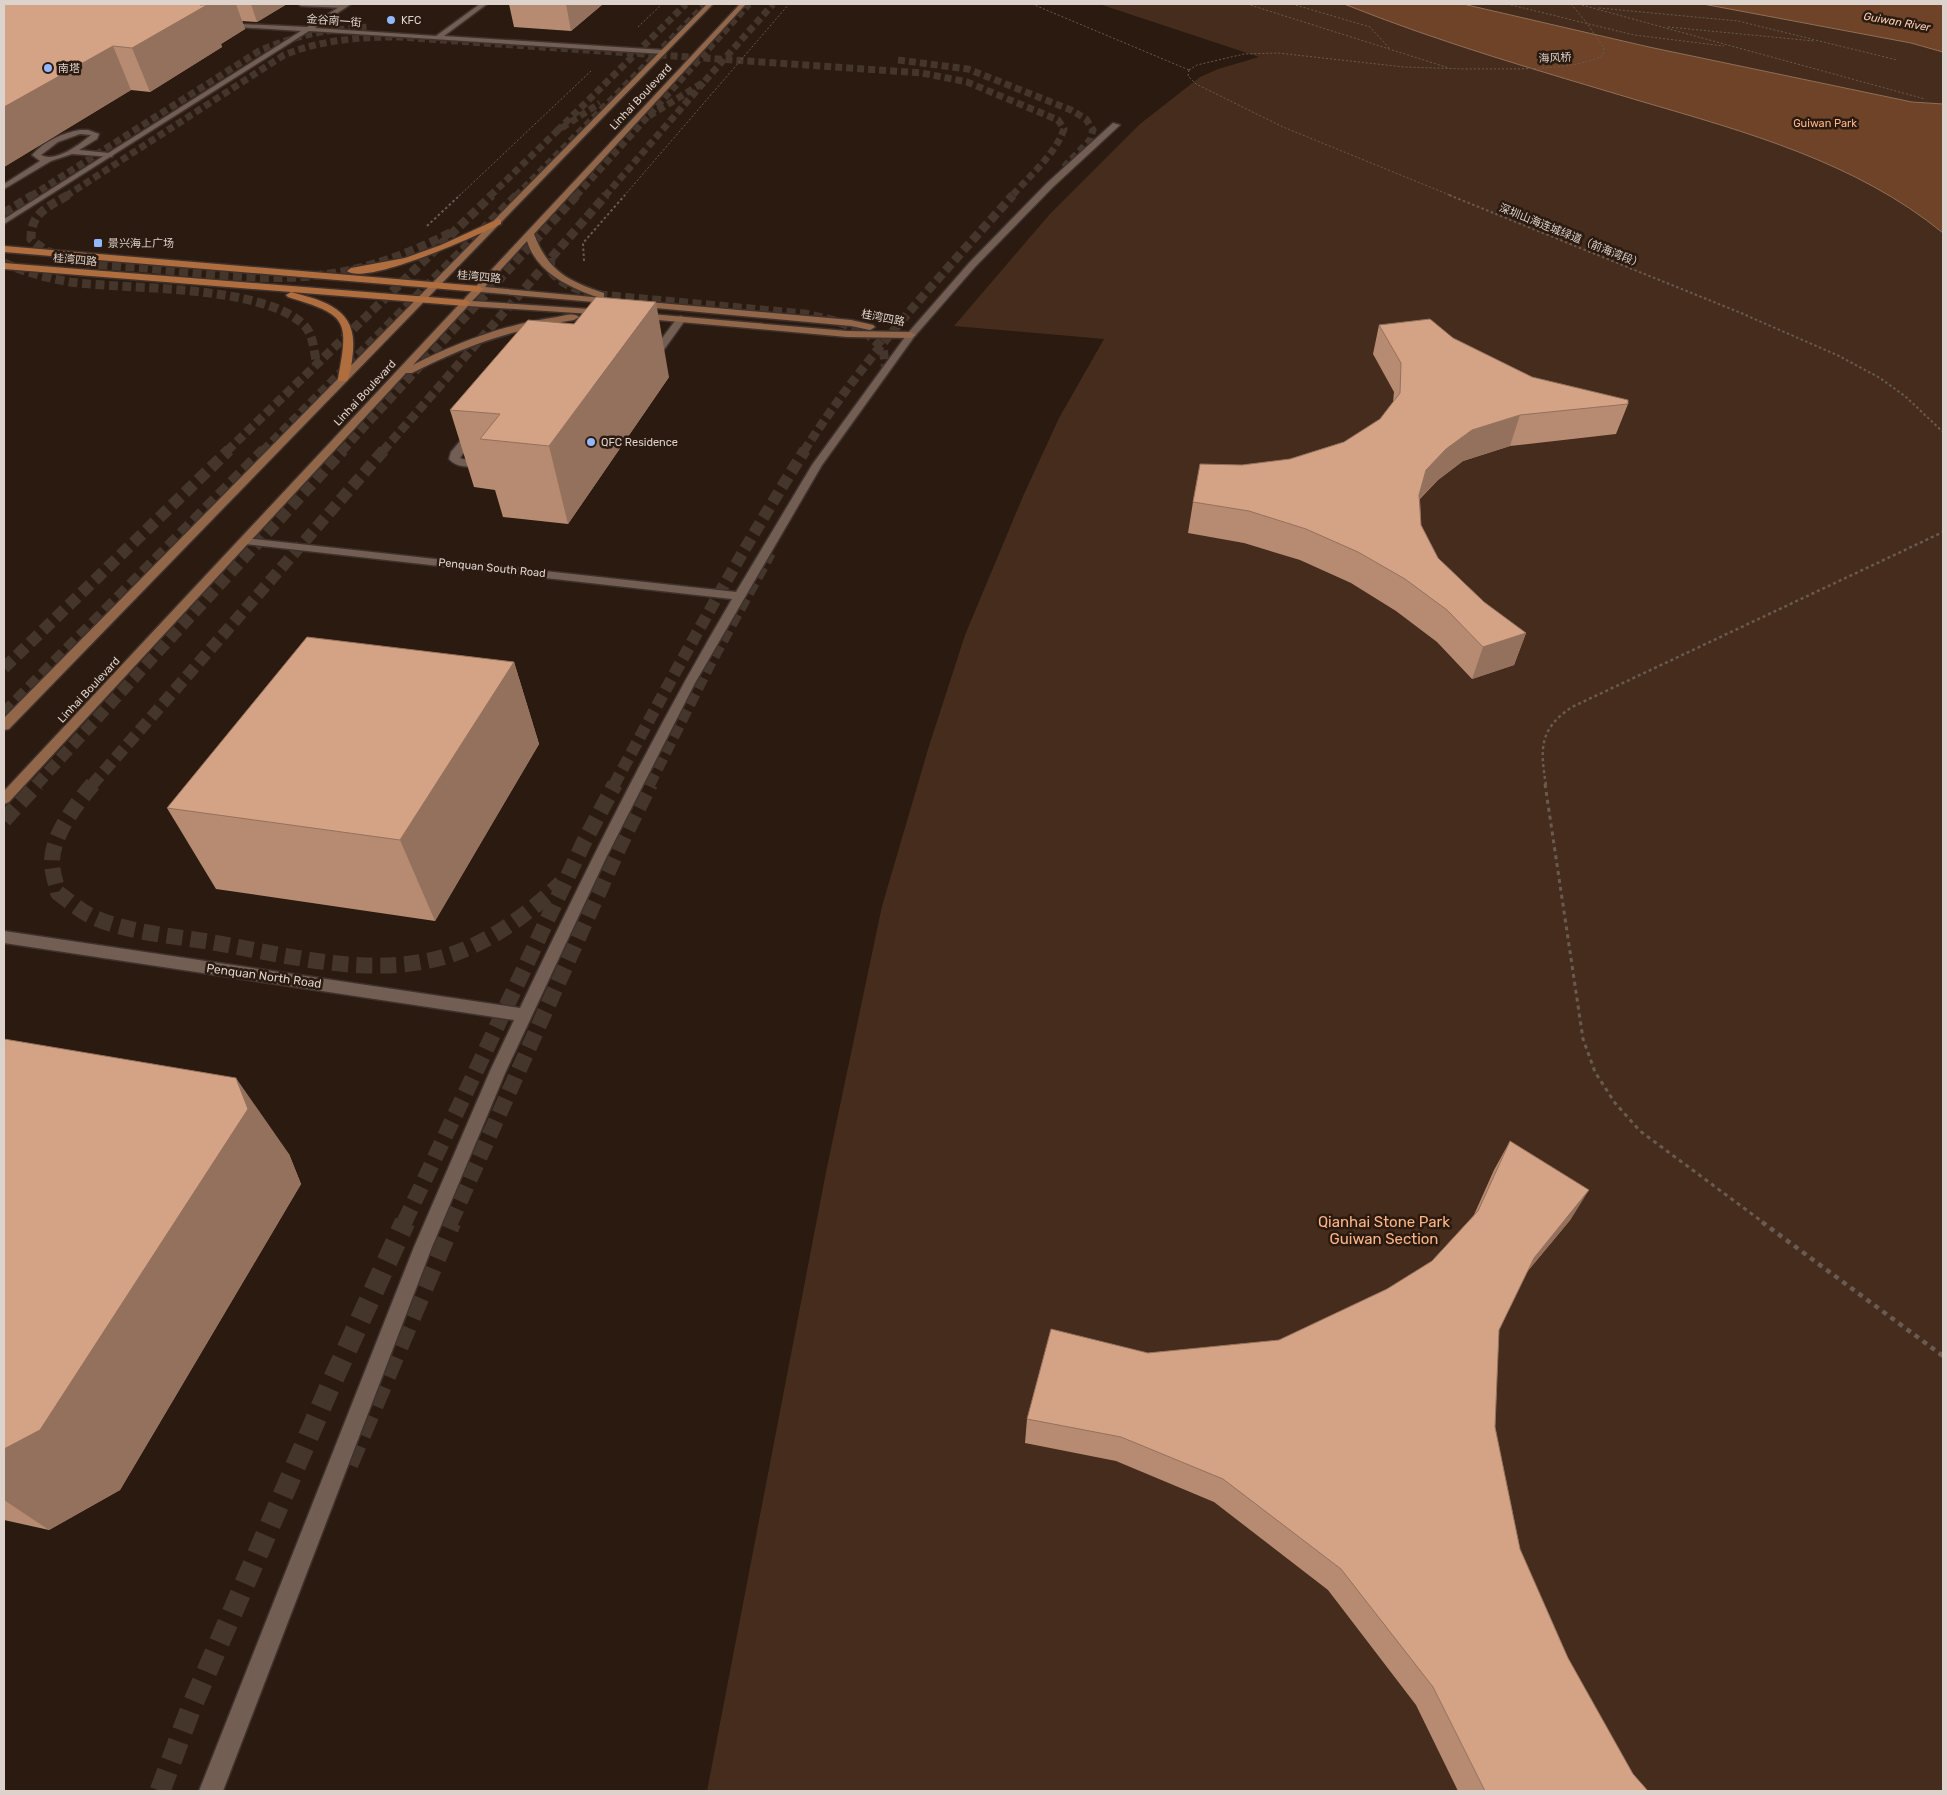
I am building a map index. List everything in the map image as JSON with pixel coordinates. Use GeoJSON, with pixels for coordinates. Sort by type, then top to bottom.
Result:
{"type":"FeatureCollection","features":[{"type":"Feature","properties":{"kind":"main road","name":"Linhai Boulevard"},"geometry":{"type":"LineString","coordinates":[[4,726],[710,4]]}},
{"type":"Feature","properties":{"kind":"main road","name":"Linhai Boulevard"},"geometry":{"type":"LineString","coordinates":[[4,799],[744,4]]}},
{"type":"Feature","properties":{"kind":"main road"},"geometry":{"type":"LineString","coordinates":[[289,273],[361,270],[392,265],[445,248],[498,222]]}},
{"type":"Feature","properties":{"kind":"main road"},"geometry":{"type":"LineString","coordinates":[[530,235],[532,247],[540,259],[569,283],[624,302]]}},
{"type":"Feature","properties":{"kind":"main road","name":"桂湾四路"},"geometry":{"type":"LineString","coordinates":[[4,249],[435,285],[851,323],[911,335]]}},
{"type":"Feature","properties":{"kind":"main road","name":"桂湾四路"},"geometry":{"type":"LineString","coordinates":[[4,266],[613,314],[541,322],[502,331],[466,343],[397,378]]}},
{"type":"Feature","properties":{"kind":"main road"},"geometry":{"type":"LineString","coordinates":[[266,287],[328,308],[342,316],[349,330],[349,349],[343,379]]}},
{"type":"Feature","properties":{"kind":"main road","name":"桂湾四路"},"geometry":{"type":"LineString","coordinates":[[632,315],[847,334],[911,335]]}},
{"type":"Feature","properties":{"kind":"street"},"geometry":{"type":"LineString","coordinates":[[301,4],[346,5]]}},
{"type":"Feature","properties":{"kind":"street"},"geometry":{"type":"LineString","coordinates":[[438,38],[484,4]]}},
{"type":"Feature","properties":{"kind":"street"},"geometry":{"type":"LineString","coordinates":[[4,222],[346,5]]}},
{"type":"Feature","properties":{"kind":"street","name":"金谷南一街"},"geometry":{"type":"LineString","coordinates":[[211,23],[663,52]]}},
{"type":"Feature","properties":{"kind":"street"},"geometry":{"type":"LineString","coordinates":[[211,1791],[423,1247],[498,1071],[599,858],[689,683],[738,596],[817,465],[911,335],[972,265],[1050,185],[1116,125]]}},
{"type":"Feature","properties":{"kind":"street"},"geometry":{"type":"LineString","coordinates":[[84,132],[95,134],[94,137],[71,152],[58,158],[48,159],[38,158],[36,155],[68,134],[84,132]]}},
{"type":"Feature","properties":{"kind":"street"},"geometry":{"type":"LineString","coordinates":[[71,152],[109,155]]}},
{"type":"Feature","properties":{"kind":"street"},"geometry":{"type":"LineString","coordinates":[[4,187],[48,159]]}},
{"type":"Feature","properties":{"kind":"street"},"geometry":{"type":"LineString","coordinates":[[641,361],[655,356],[681,319]]}},
{"type":"Feature","properties":{"kind":"street"},"geometry":{"type":"LineString","coordinates":[[479,425],[455,454],[454,458],[461,463],[476,462],[484,459],[492,450]]}},
{"type":"Feature","properties":{"kind":"street","name":"Penquan South Road"},"geometry":{"type":"LineString","coordinates":[[244,541],[738,596]]}},
{"type":"Feature","properties":{"kind":"street","name":"Penquan North Road"},"geometry":{"type":"LineString","coordinates":[[4,938],[524,1015]]}},
{"type":"Feature","properties":{"kind":"path"},"geometry":{"type":"LineString","coordinates":[[424,228],[662,4]]}},
{"type":"Feature","properties":{"kind":"path"},"geometry":{"type":"LineString","coordinates":[[585,264],[582,252],[583,243],[789,4]]}},
{"type":"Feature","properties":{"kind":"path"},"geometry":{"type":"LineString","coordinates":[[1032,4],[1189,70],[1197,65],[1244,54],[1258,53],[1454,70]]}},
{"type":"Feature","properties":{"kind":"path"},"geometry":{"type":"LineString","coordinates":[[1247,4],[1454,70]]}},
{"type":"Feature","properties":{"kind":"path"},"geometry":{"type":"LineString","coordinates":[[1292,4],[1370,28],[1391,49]]}},
{"type":"Feature","properties":{"kind":"path"},"geometry":{"type":"LineString","coordinates":[[1507,4],[1634,36],[1736,47]]}},
{"type":"Feature","properties":{"kind":"path","name":"海风桥"},"geometry":{"type":"LineString","coordinates":[[1454,70],[1566,65],[1596,60],[1603,55],[1604,48],[1572,4]]}},
{"type":"Feature","properties":{"kind":"path"},"geometry":{"type":"LineString","coordinates":[[1578,4],[1925,98]]}},
{"type":"Feature","properties":{"kind":"path"},"geometry":{"type":"LineString","coordinates":[[1588,7],[1738,21],[1897,60]]}},
{"type":"Feature","properties":{"kind":"path"},"geometry":{"type":"LineString","coordinates":[[1658,26],[1825,42]]}},
{"type":"Feature","properties":{"kind":"path","name":"深圳山海连城绿道（前海湾段）"},"geometry":{"type":"LineString","coordinates":[[1189,70],[1188,76],[1196,84],[1283,128],[1741,313],[1839,356],[1880,378],[1906,397],[1943,432]]}},
{"type":"Feature","properties":{"kind":"path"},"geometry":{"type":"LineString","coordinates":[[1943,532],[1582,701],[1560,714],[1547,729],[1542,744],[1542,761],[1583,1039],[1595,1072],[1615,1103],[1640,1131],[1943,1356]]}},
{"type":"Feature","properties":{"kind":"green space","name":"Qianhai Stone Park Guiwan Section"},"geometry":{"type":"Polygon","coordinates":[[[1099,4],[1943,4],[1943,1791],[707,1791],[826,1172],[882,906],[929,746],[965,635],[1024,494],[1059,418],[1104,339],[954,326],[1049,215],[1140,124],[1200,77],[1218,69],[1259,57],[1099,4]]]}},
{"type":"Feature","properties":{"kind":"water"},"geometry":{"type":"Polygon","coordinates":[[[1344,4],[1463,4],[1649,47],[1912,102],[1943,104],[1943,233],[1909,208],[1874,187],[1837,168],[1799,152],[1720,125],[1454,44],[1344,4]]]}},
{"type":"Feature","properties":{"kind":"water","name":"Guiwan River"},"geometry":{"type":"Polygon","coordinates":[[[1703,4],[1943,4],[1943,52],[1911,43],[1703,4]]]}},
{"type":"Feature","properties":{"kind":"building"},"geometry":{"type":"Polygon","coordinates":[[[4,4],[207,5],[132,48],[113,46],[4,107],[4,4]]]}},
{"type":"Feature","properties":{"kind":"building"},"geometry":{"type":"Polygon","coordinates":[[[596,297],[656,302],[549,446],[480,439],[500,414],[450,410],[528,320],[574,324],[596,297]]]}},
{"type":"Feature","properties":{"kind":"building"},"geometry":{"type":"Polygon","coordinates":[[[1430,319],[1453,338],[1532,377],[1628,400],[1628,404],[1520,415],[1472,430],[1446,449],[1426,470],[1419,495],[1421,525],[1438,558],[1484,602],[1526,633],[1483,647],[1447,610],[1405,579],[1358,552],[1306,529],[1249,511],[1193,502],[1200,464],[1242,465],[1290,459],[1344,442],[1380,419],[1400,393],[1401,363],[1379,325],[1430,319]]]}},
{"type":"Feature","properties":{"kind":"building"},"geometry":{"type":"Polygon","coordinates":[[[307,637],[514,662],[400,840],[167,808],[307,637]]]}},
{"type":"Feature","properties":{"kind":"building"},"geometry":{"type":"Polygon","coordinates":[[[4,1039],[236,1078],[248,1109],[40,1430],[4,1449],[4,1039]]]}},
{"type":"Feature","properties":{"kind":"building"},"geometry":{"type":"Polygon","coordinates":[[[1510,1141],[1589,1190],[1534,1258],[1499,1330],[1495,1427],[1520,1549],[1568,1658],[1633,1774],[1648,1791],[1485,1791],[1433,1687],[1341,1569],[1223,1479],[1121,1437],[1027,1419],[1051,1329],[1148,1353],[1279,1340],[1387,1289],[1432,1261],[1478,1211],[1510,1141]]]}},
{"type":"Feature","properties":{"kind":"tunnel"},"geometry":{"type":"LineString","coordinates":[[557,131],[686,4]]}},
{"type":"Feature","properties":{"kind":"tunnel"},"geometry":{"type":"LineString","coordinates":[[656,55],[706,4]]}},
{"type":"Feature","properties":{"kind":"tunnel"},"geometry":{"type":"LineString","coordinates":[[701,58],[749,4]]}},
{"type":"Feature","properties":{"kind":"tunnel"},"geometry":{"type":"LineString","coordinates":[[649,116],[704,82],[773,4]]}},
{"type":"Feature","properties":{"kind":"tunnel"},"geometry":{"type":"LineString","coordinates":[[31,196],[259,51],[272,45],[313,34],[340,29],[369,27]]}},
{"type":"Feature","properties":{"kind":"tunnel"},"geometry":{"type":"LineString","coordinates":[[66,196],[284,55],[312,46],[340,40],[398,37],[656,55]]}},
{"type":"Feature","properties":{"kind":"tunnel"},"geometry":{"type":"LineString","coordinates":[[516,196],[656,55]]}},
{"type":"Feature","properties":{"kind":"tunnel"},"geometry":{"type":"LineString","coordinates":[[656,55],[701,58]]}},
{"type":"Feature","properties":{"kind":"tunnel"},"geometry":{"type":"LineString","coordinates":[[576,196],[701,58]]}},
{"type":"Feature","properties":{"kind":"tunnel"},"geometry":{"type":"LineString","coordinates":[[701,58],[922,73],[967,82],[1058,120],[1064,129],[1060,139],[1041,165],[1012,196]]}},
{"type":"Feature","properties":{"kind":"tunnel"},"geometry":{"type":"LineString","coordinates":[[898,60],[968,69],[1071,110],[1086,119],[1093,130],[1090,140],[1063,168]]}},
{"type":"Feature","properties":{"kind":"tunnel"},"geometry":{"type":"LineString","coordinates":[[605,196],[704,82]]}},
{"type":"Feature","properties":{"kind":"tunnel"},"geometry":{"type":"LineString","coordinates":[[490,196],[557,131],[600,103]]}},
{"type":"Feature","properties":{"kind":"tunnel"},"geometry":{"type":"LineString","coordinates":[[4,213],[33,195]]}},
{"type":"Feature","properties":{"kind":"tunnel"},"geometry":{"type":"LineString","coordinates":[[68,195],[47,208],[37,217],[31,239],[53,254],[75,261],[99,264],[217,275],[312,276],[352,270],[382,262],[426,245],[454,231]]}},
{"type":"Feature","properties":{"kind":"tunnel"},"geometry":{"type":"LineString","coordinates":[[317,364],[492,195]]}},
{"type":"Feature","properties":{"kind":"tunnel"},"geometry":{"type":"LineString","coordinates":[[263,451],[517,195]]}},
{"type":"Feature","properties":{"kind":"tunnel"},"geometry":{"type":"LineString","coordinates":[[342,451],[577,195]]}},
{"type":"Feature","properties":{"kind":"tunnel"},"geometry":{"type":"LineString","coordinates":[[551,258],[606,195]]}},
{"type":"Feature","properties":{"kind":"tunnel"},"geometry":{"type":"LineString","coordinates":[[881,346],[1013,195]]}},
{"type":"Feature","properties":{"kind":"tunnel"},"geometry":{"type":"LineString","coordinates":[[383,451],[551,258]]}},
{"type":"Feature","properties":{"kind":"tunnel"},"geometry":{"type":"LineString","coordinates":[[551,258],[550,270],[560,280],[572,287],[600,295],[805,314],[836,321],[864,331],[881,346]]}},
{"type":"Feature","properties":{"kind":"tunnel"},"geometry":{"type":"LineString","coordinates":[[4,263],[53,279],[70,282],[193,291],[227,295],[258,302],[284,312],[304,325],[312,339],[317,364]]}},
{"type":"Feature","properties":{"kind":"tunnel"},"geometry":{"type":"LineString","coordinates":[[804,451],[851,383],[881,346]]}},
{"type":"Feature","properties":{"kind":"tunnel"},"geometry":{"type":"LineString","coordinates":[[881,346],[883,348],[886,371]]}},
{"type":"Feature","properties":{"kind":"tunnel"},"geometry":{"type":"LineString","coordinates":[[227,451],[317,364]]}},
{"type":"Feature","properties":{"kind":"tunnel"},"geometry":{"type":"LineString","coordinates":[[4,668],[229,450]]}},
{"type":"Feature","properties":{"kind":"tunnel"},"geometry":{"type":"LineString","coordinates":[[4,713],[264,450]]}},
{"type":"Feature","properties":{"kind":"tunnel"},"geometry":{"type":"LineString","coordinates":[[36,785],[343,450]]}},
{"type":"Feature","properties":{"kind":"tunnel"},"geometry":{"type":"LineString","coordinates":[[92,785],[384,450]]}},
{"type":"Feature","properties":{"kind":"tunnel"},"geometry":{"type":"LineString","coordinates":[[614,785],[730,574],[805,450]]}},
{"type":"Feature","properties":{"kind":"tunnel"},"geometry":{"type":"LineString","coordinates":[[649,785],[709,665],[770,553]]}},
{"type":"Feature","properties":{"kind":"tunnel"},"geometry":{"type":"LineString","coordinates":[[4,820],[37,784]]}},
{"type":"Feature","properties":{"kind":"tunnel"},"geometry":{"type":"LineString","coordinates":[[93,784],[79,801],[60,831],[53,852],[53,874],[58,893],[89,915],[117,926],[329,963],[359,965],[418,963],[447,956],[494,935],[535,906],[561,883]]}},
{"type":"Feature","properties":{"kind":"tunnel"},"geometry":{"type":"LineString","coordinates":[[404,1223],[584,842],[615,784]]}},
{"type":"Feature","properties":{"kind":"tunnel"},"geometry":{"type":"LineString","coordinates":[[450,1223],[619,847],[650,784]]}},
{"type":"Feature","properties":{"kind":"tunnel"},"geometry":{"type":"LineString","coordinates":[[160,1791],[191,1708],[331,1384],[405,1222]]}},
{"type":"Feature","properties":{"kind":"tunnel"},"geometry":{"type":"LineString","coordinates":[[348,1464],[451,1222]]}},
{"type":"Feature","properties":{"kind":"place","name":"KFC"},"geometry":{"type":"Point","coordinates":[391,20]}},
{"type":"Feature","properties":{"kind":"place","name":"南塔"},"geometry":{"type":"Point","coordinates":[48,68]}},
{"type":"Feature","properties":{"kind":"place","name":"景兴海上广场"},"geometry":{"type":"Point","coordinates":[98,243]}},
{"type":"Feature","properties":{"kind":"place","name":"QFC Residence"},"geometry":{"type":"Point","coordinates":[591,442]}},
{"type":"Feature","properties":{"kind":"park label","name":"Guiwan Park"},"geometry":{"type":"Point","coordinates":[1825,123]}}]}
